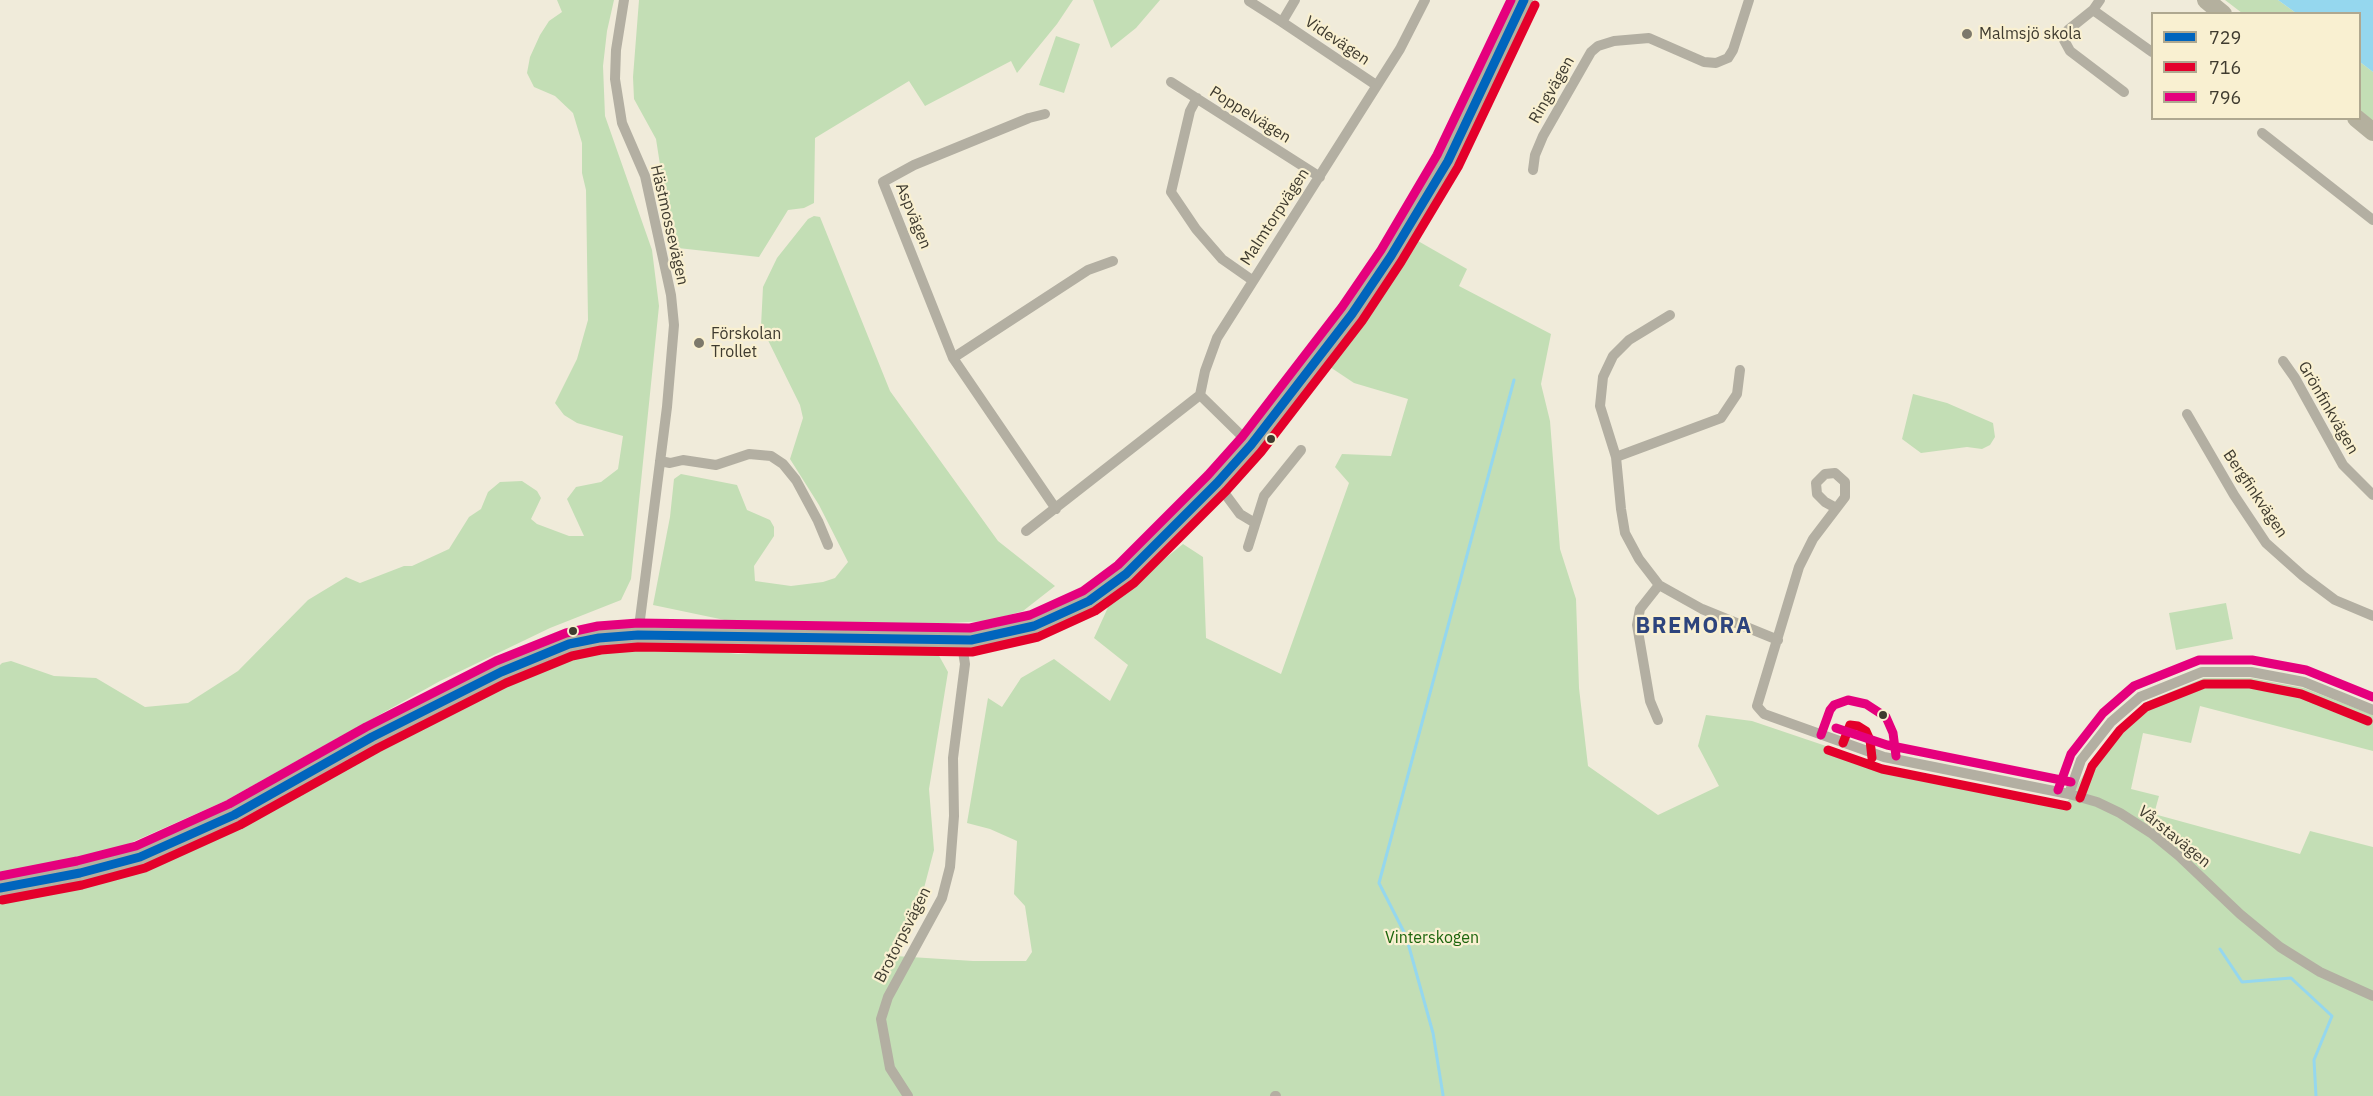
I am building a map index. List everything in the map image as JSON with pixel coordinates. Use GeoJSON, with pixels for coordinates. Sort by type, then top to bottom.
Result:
{"type":"FeatureCollection","features":[{"type":"Feature","properties":{"kind":"main road"},"geometry":{"type":"LineString","coordinates":[[0,888],[80,873],[140,857],[234,815],[372,737],[501,672],[569,644],[599,638],[638,635],[896,640],[986,638],[1034,626],[1089,601],[1126,574],[1217,483],[1251,445],[1352,314],[1414,219],[1448,161],[1524,0]]}},
{"type":"Feature","properties":{"kind":"main road"},"geometry":{"type":"LineString","coordinates":[[2206,0],[2221,12]]}},
{"type":"Feature","properties":{"kind":"main road"},"geometry":{"type":"LineString","coordinates":[[2358,120],[2373,132]]}},
{"type":"Feature","properties":{"kind":"street","name":"Hästmossevägen"},"geometry":{"type":"LineString","coordinates":[[624,0],[616,50],[615,79],[622,123],[645,176],[671,295],[674,325],[638,635]]}},
{"type":"Feature","properties":{"kind":"street","name":"Videvägen"},"geometry":{"type":"LineString","coordinates":[[1282,22],[1295,0]]}},
{"type":"Feature","properties":{"kind":"street","name":"Malmtorpvägen"},"geometry":{"type":"LineString","coordinates":[[1200,396],[1205,371],[1217,338],[1400,49],[1425,0]]}},
{"type":"Feature","properties":{"kind":"street","name":"Ringvägen"},"geometry":{"type":"LineString","coordinates":[[1533,170],[1535,155],[1543,136],[1591,52],[1598,46],[1614,41],[1649,38],[1704,62],[1716,63],[1728,58],[1749,0]]}},
{"type":"Feature","properties":{"kind":"street"},"geometry":{"type":"LineString","coordinates":[[2100,0],[2093,10],[2068,30],[2064,39],[2070,51],[2124,92]]}},
{"type":"Feature","properties":{"kind":"street","name":"Videvägen"},"geometry":{"type":"LineString","coordinates":[[1249,1],[1376,85]]}},
{"type":"Feature","properties":{"kind":"street"},"geometry":{"type":"LineString","coordinates":[[2093,10],[2151,51]]}},
{"type":"Feature","properties":{"kind":"street"},"geometry":{"type":"LineString","coordinates":[[1171,82],[1197,98]]}},
{"type":"Feature","properties":{"kind":"street","name":"Poppelvägen"},"geometry":{"type":"LineString","coordinates":[[1252,280],[1222,259],[1196,229],[1171,192],[1190,111],[1197,98],[1320,177]]}},
{"type":"Feature","properties":{"kind":"street","name":"Aspvägen"},"geometry":{"type":"LineString","coordinates":[[1045,114],[1029,118],[914,165],[883,182],[953,358],[1056,508]]}},
{"type":"Feature","properties":{"kind":"street"},"geometry":{"type":"LineString","coordinates":[[2262,133],[2373,220]]}},
{"type":"Feature","properties":{"kind":"street"},"geometry":{"type":"LineString","coordinates":[[953,358],[1088,270],[1113,261]]}},
{"type":"Feature","properties":{"kind":"street"},"geometry":{"type":"LineString","coordinates":[[1670,315],[1629,340],[1613,356],[1603,377],[1600,406],[1616,457],[1625,533],[1639,559],[1659,585],[1702,609],[1778,640]]}},
{"type":"Feature","properties":{"kind":"street","name":"Grönfinkvägen"},"geometry":{"type":"LineString","coordinates":[[2283,361],[2295,378],[2343,465],[2373,495]]}},
{"type":"Feature","properties":{"kind":"street"},"geometry":{"type":"LineString","coordinates":[[1616,457],[1721,418],[1737,394],[1740,370]]}},
{"type":"Feature","properties":{"kind":"street"},"geometry":{"type":"LineString","coordinates":[[1026,531],[1200,396],[1251,445]]}},
{"type":"Feature","properties":{"kind":"street","name":"Bergfinkvägen"},"geometry":{"type":"LineString","coordinates":[[2187,414],[2234,495],[2266,543],[2303,576],[2335,600],[2373,616]]}},
{"type":"Feature","properties":{"kind":"street"},"geometry":{"type":"LineString","coordinates":[[1248,547],[1264,496],[1301,450]]}},
{"type":"Feature","properties":{"kind":"street"},"geometry":{"type":"LineString","coordinates":[[660,461],[670,463],[683,460],[716,465],[749,454],[771,456],[783,464],[796,480],[818,520],[828,546]]}},
{"type":"Feature","properties":{"kind":"street"},"geometry":{"type":"LineString","coordinates":[[1217,483],[1240,514],[1255,524]]}},
{"type":"Feature","properties":{"kind":"street","name":"Vårstavägen"},"geometry":{"type":"LineString","coordinates":[[1836,508],[1814,539],[1799,567],[1757,706],[1764,714],[1884,757],[2069,794],[2097,802],[2136,822],[2179,856],[2240,914],[2280,947],[2320,972],[2373,996]]}},
{"type":"Feature","properties":{"kind":"street"},"geometry":{"type":"LineString","coordinates":[[1658,720],[1650,701],[1637,625],[1640,609],[1659,585]]}},
{"type":"Feature","properties":{"kind":"street","name":"Brotorpsvägen"},"geometry":{"type":"LineString","coordinates":[[908,1096],[890,1068],[881,1019],[888,997],[942,898],[950,867],[954,816],[953,758],[964,664],[961,639]]}},
{"type":"Feature","properties":{"kind":"street"},"geometry":{"type":"LineString","coordinates":[[2069,794],[2081,760],[2111,722],[2140,697],[2202,672],[2251,672],[2304,682],[2373,710]]}},
{"type":"Feature","properties":{"kind":"green space"},"geometry":{"type":"Polygon","coordinates":[[[557,0],[614,0],[607,31],[603,66],[605,116],[652,250],[659,306],[631,579],[621,600],[550,628],[440,681],[225,801],[128,844],[66,865],[0,875],[0,665],[2,663],[11,661],[54,676],[96,678],[145,707],[188,703],[238,671],[308,600],[346,577],[360,583],[404,566],[412,566],[449,549],[469,517],[481,509],[488,492],[500,482],[522,481],[537,491],[541,498],[531,519],[537,524],[569,536],[584,536],[567,499],[576,487],[601,482],[618,469],[623,436],[577,423],[564,415],[555,403],[577,359],[588,320],[586,190],[582,173],[582,143],[573,113],[555,96],[534,87],[527,73],[530,57],[540,35],[549,21],[562,12],[557,0]]]}},
{"type":"Feature","properties":{"kind":"green space"},"geometry":{"type":"Polygon","coordinates":[[[639,0],[1073,0],[1057,24],[1017,73],[1011,61],[925,106],[909,81],[815,138],[814,203],[804,208],[788,210],[759,257],[678,248],[671,235],[656,139],[634,99],[633,77],[639,0]]]}},
{"type":"Feature","properties":{"kind":"green space"},"geometry":{"type":"Polygon","coordinates":[[[1093,0],[1160,0],[1136,28],[1111,48],[1093,0]]]}},
{"type":"Feature","properties":{"kind":"green space"},"geometry":{"type":"Polygon","coordinates":[[[2225,0],[2278,0],[2295,12],[2241,12],[2225,0]]]}},
{"type":"Feature","properties":{"kind":"green space"},"geometry":{"type":"Polygon","coordinates":[[[1056,36],[1080,44],[1064,93],[1039,85],[1056,36]]]}},
{"type":"Feature","properties":{"kind":"green space"},"geometry":{"type":"Polygon","coordinates":[[[2361,63],[2373,72],[2373,121],[2361,111],[2361,63]]]}},
{"type":"Feature","properties":{"kind":"green space"},"geometry":{"type":"Polygon","coordinates":[[[814,216],[820,217],[890,391],[998,541],[1055,586],[1023,611],[988,621],[868,627],[739,623],[653,605],[670,517],[674,479],[681,474],[737,485],[747,510],[770,520],[774,527],[774,536],[754,566],[755,581],[791,586],[823,582],[835,578],[848,562],[819,505],[790,459],[803,418],[800,405],[761,326],[763,287],[777,258],[808,219],[814,216]]]}},
{"type":"Feature","properties":{"kind":"green space","name":"Vinterskogen"},"geometry":{"type":"Polygon","coordinates":[[[1411,237],[1467,269],[1459,286],[1551,334],[1541,384],[1550,421],[1560,549],[1576,599],[1579,688],[1588,766],[1658,815],[1719,786],[1698,746],[1706,715],[1752,721],[1897,770],[2066,804],[2087,769],[2121,727],[2146,702],[2204,678],[2251,678],[2304,688],[2373,715],[2373,751],[2200,706],[2191,743],[2143,733],[2131,789],[2159,796],[2154,814],[2300,854],[2310,831],[2373,847],[2373,1096],[0,1096],[0,902],[83,884],[197,846],[240,826],[378,749],[507,682],[572,655],[610,648],[675,647],[738,654],[813,651],[937,652],[948,672],[929,789],[934,850],[918,911],[891,953],[895,956],[973,961],[1026,961],[1032,952],[1025,906],[1014,894],[1017,841],[990,829],[967,823],[988,698],[1002,707],[1021,678],[1054,659],[1110,701],[1128,665],[1094,638],[1110,603],[1183,544],[1203,557],[1206,638],[1281,674],[1349,483],[1335,467],[1342,454],[1391,456],[1408,399],[1354,383],[1327,365],[1411,237]]]}},
{"type":"Feature","properties":{"kind":"green space"},"geometry":{"type":"Polygon","coordinates":[[[1913,394],[1947,403],[1993,423],[1995,437],[1990,445],[1982,449],[1967,447],[1921,453],[1902,439],[1913,394]]]}},
{"type":"Feature","properties":{"kind":"green space"},"geometry":{"type":"Polygon","coordinates":[[[2226,603],[2233,639],[2176,650],[2169,613],[2226,603]]]}},
{"type":"Feature","properties":{"kind":"water"},"geometry":{"type":"Polygon","coordinates":[[[2278,0],[2373,0],[2373,72],[2361,63],[2361,12],[2295,12],[2278,0]]]}},
{"type":"Feature","properties":{"kind":"waterway"},"geometry":{"type":"LineString","coordinates":[[1443,1095],[1433,1033],[1406,936],[1379,883],[1514,380]]}},
{"type":"Feature","properties":{"kind":"waterway"},"geometry":{"type":"LineString","coordinates":[[2220,949],[2242,982],[2291,978],[2332,1016],[2314,1060],[2316,1096]]}},
{"type":"Feature","properties":{"kind":"transit line","name":"796"},"geometry":{"type":"LineString","coordinates":[[0,876],[77,861],[136,846],[229,804],[366,727],[496,661],[566,633],[598,626],[638,623],[970,628],[1030,615],[1083,591],[1118,565],[1208,475],[1242,437],[1342,307],[1381,250],[1437,155],[1511,0]]}},
{"type":"Feature","properties":{"kind":"transit line","name":"729"},"geometry":{"type":"LineString","coordinates":[[0,888],[80,873],[140,857],[234,815],[372,737],[501,672],[569,644],[599,638],[638,635],[971,640],[1034,626],[1089,601],[1126,574],[1217,483],[1251,445],[1352,314],[1391,256],[1448,161],[1524,0]]}},
{"type":"Feature","properties":{"kind":"transit line","name":"716"},"geometry":{"type":"LineString","coordinates":[[2,900],[82,885],[145,868],[240,825],[378,748],[506,683],[572,656],[601,650],[638,647],[972,652],[1038,637],[1095,611],[1134,583],[1226,491],[1261,452],[1362,321],[1401,262],[1458,167],[1535,5]]}},
{"type":"Feature","properties":{"kind":"transit line","name":"796"},"geometry":{"type":"LineString","coordinates":[[2058,790],[2071,754],[2103,713],[2134,686],[2199,660],[2252,660],[2306,670],[2373,697]]}},
{"type":"Feature","properties":{"kind":"transit line","name":"716"},"geometry":{"type":"LineString","coordinates":[[2080,798],[2092,766],[2120,730],[2146,707],[2204,684],[2250,684],[2301,694],[2368,721]]}},
{"type":"Feature","properties":{"kind":"transit line","name":"796"},"geometry":{"type":"LineString","coordinates":[[1821,735],[1834,705],[1848,700],[1866,704],[1886,717],[1893,733],[1896,756]]}},
{"type":"Feature","properties":{"kind":"transit line","name":"716"},"geometry":{"type":"LineString","coordinates":[[1843,743],[1850,725],[1858,726],[1866,731],[1870,740],[1872,758]]}},
{"type":"Feature","properties":{"kind":"transit line","name":"796"},"geometry":{"type":"LineString","coordinates":[[1836,728],[1887,745],[2071,782]]}},
{"type":"Feature","properties":{"kind":"transit line","name":"716"},"geometry":{"type":"LineString","coordinates":[[1828,750],[1882,769],[2067,806]]}},
{"type":"Feature","properties":{"kind":"place","name":"Malmsjö skola"},"geometry":{"type":"Point","coordinates":[1967,34]}},
{"type":"Feature","properties":{"kind":"place","name":"Förskolan Trollet"},"geometry":{"type":"Point","coordinates":[699,343]}},
{"type":"Feature","properties":{"kind":"district","name":"BREMORA"},"geometry":{"type":"Point","coordinates":[1694,627]}}]}
